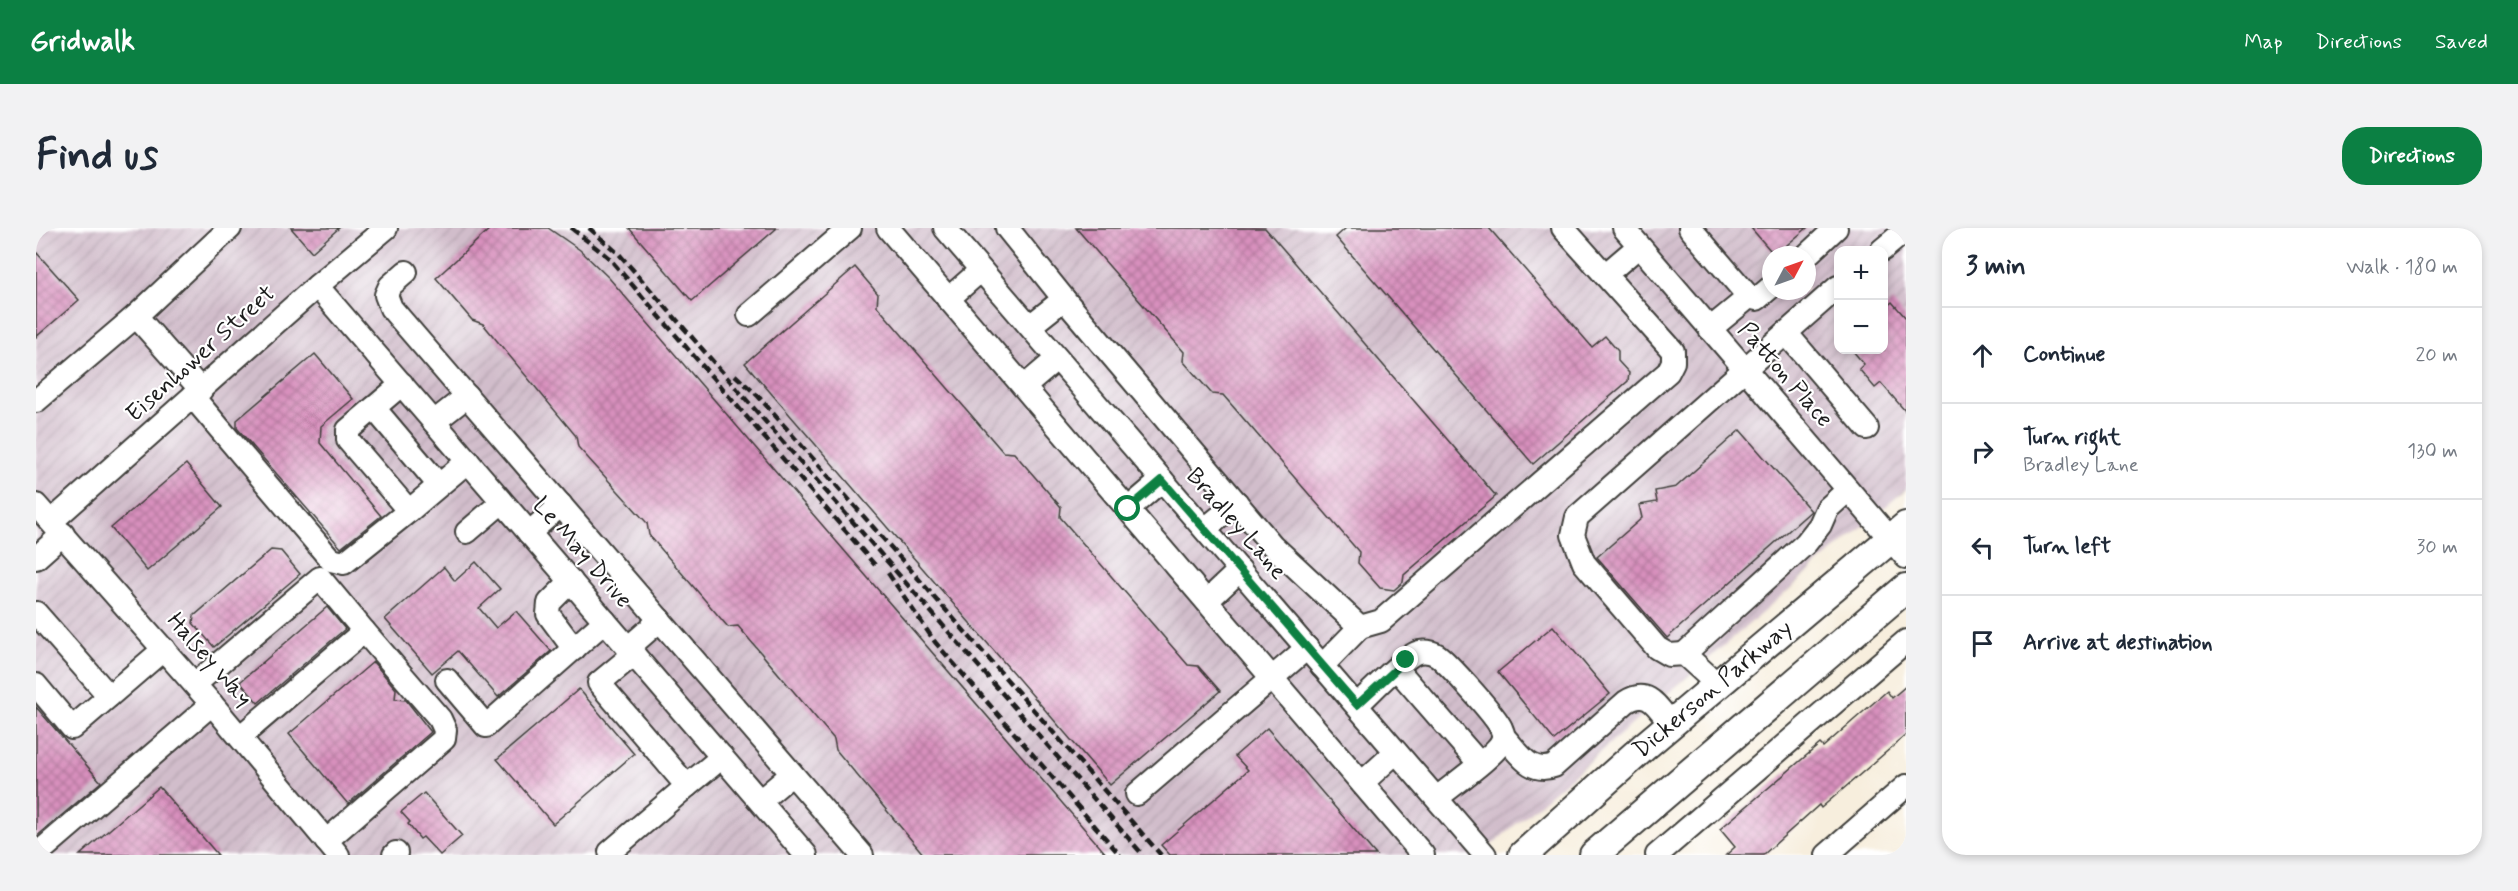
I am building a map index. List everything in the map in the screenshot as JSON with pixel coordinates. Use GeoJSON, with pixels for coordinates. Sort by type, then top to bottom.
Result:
{"type":"FeatureCollection","features":[{"type":"Feature","properties":{"kind":"main road","name":"Dickerson Parkway"},"geometry":{"type":"LineString","coordinates":[[1523,855],[1671,724],[1901,541]]}},
{"type":"Feature","properties":{"kind":"main road","name":"Dickerson Parkway"},"geometry":{"type":"LineString","coordinates":[[1594,855],[1906,588]]}},
{"type":"Feature","properties":{"kind":"street"},"geometry":{"type":"LineString","coordinates":[[36,401],[136,316],[230,228]]}},
{"type":"Feature","properties":{"kind":"street","name":"Eisenhower Street"},"geometry":{"type":"LineString","coordinates":[[36,558],[58,528],[197,393],[386,228]]}},
{"type":"Feature","properties":{"kind":"street"},"geometry":{"type":"LineString","coordinates":[[749,315],[850,228]]}},
{"type":"Feature","properties":{"kind":"street"},"geometry":{"type":"LineString","coordinates":[[888,228],[1423,855]]}},
{"type":"Feature","properties":{"kind":"street","name":"Bradley Lane"},"geometry":{"type":"LineString","coordinates":[[945,228],[1485,855]]}},
{"type":"Feature","properties":{"kind":"street"},"geometry":{"type":"LineString","coordinates":[[1007,228],[1064,299],[1272,544],[1360,627]]}},
{"type":"Feature","properties":{"kind":"street"},"geometry":{"type":"LineString","coordinates":[[1322,666],[1360,627],[1381,621],[1668,372],[1673,362],[1673,351],[1563,228]]}},
{"type":"Feature","properties":{"kind":"street","name":"Patton Place"},"geometry":{"type":"LineString","coordinates":[[1624,228],[1848,490],[1901,541]]}},
{"type":"Feature","properties":{"kind":"street"},"geometry":{"type":"LineString","coordinates":[[1690,228],[1749,297],[1757,299],[1762,295]]}},
{"type":"Feature","properties":{"kind":"street"},"geometry":{"type":"LineString","coordinates":[[1816,247],[1836,228]]}},
{"type":"Feature","properties":{"kind":"street"},"geometry":{"type":"LineString","coordinates":[[1887,246],[1906,230]]}},
{"type":"Feature","properties":{"kind":"street"},"geometry":{"type":"LineString","coordinates":[[1605,275],[1639,246]]}},
{"type":"Feature","properties":{"kind":"street"},"geometry":{"type":"LineString","coordinates":[[948,299],[981,270]]}},
{"type":"Feature","properties":{"kind":"street"},"geometry":{"type":"LineString","coordinates":[[406,272],[390,286],[386,295],[391,308],[862,855]]}},
{"type":"Feature","properties":{"kind":"street","name":"Le May Drive"},"geometry":{"type":"LineString","coordinates":[[317,286],[806,855]]}},
{"type":"Feature","properties":{"kind":"street"},"geometry":{"type":"LineString","coordinates":[[1834,291],[1577,517],[1573,535],[1584,563],[1657,648],[1669,655],[1684,654],[1806,543],[1820,525],[1827,509],[1848,490]]}},
{"type":"Feature","properties":{"kind":"street"},"geometry":{"type":"LineString","coordinates":[[1710,329],[1749,297]]}},
{"type":"Feature","properties":{"kind":"street"},"geometry":{"type":"LineString","coordinates":[[1030,326],[1064,299]]}},
{"type":"Feature","properties":{"kind":"street"},"geometry":{"type":"LineString","coordinates":[[136,316],[331,560],[344,563],[468,461]]}},
{"type":"Feature","properties":{"kind":"street"},"geometry":{"type":"LineString","coordinates":[[1786,333],[1867,428]]}},
{"type":"Feature","properties":{"kind":"street"},"geometry":{"type":"LineString","coordinates":[[1024,387],[1058,358]]}},
{"type":"Feature","properties":{"kind":"street"},"geometry":{"type":"LineString","coordinates":[[402,384],[348,430],[348,440],[409,511]]}},
{"type":"Feature","properties":{"kind":"street"},"geometry":{"type":"LineString","coordinates":[[434,422],[467,396]]}},
{"type":"Feature","properties":{"kind":"street"},"geometry":{"type":"LineString","coordinates":[[374,408],[439,485]]}},
{"type":"Feature","properties":{"kind":"street"},"geometry":{"type":"LineString","coordinates":[[1128,509],[1162,480]]}},
{"type":"Feature","properties":{"kind":"street"},"geometry":{"type":"LineString","coordinates":[[466,532],[502,501]]}},
{"type":"Feature","properties":{"kind":"street"},"geometry":{"type":"LineString","coordinates":[[1205,529],[1237,503]]}},
{"type":"Feature","properties":{"kind":"street","name":"Halsey Way"},"geometry":{"type":"LineString","coordinates":[[36,505],[164,648],[332,848]]}},
{"type":"Feature","properties":{"kind":"street"},"geometry":{"type":"LineString","coordinates":[[529,533],[561,505]]}},
{"type":"Feature","properties":{"kind":"street"},"geometry":{"type":"LineString","coordinates":[[1207,601],[1240,570]]}},
{"type":"Feature","properties":{"kind":"street"},"geometry":{"type":"LineString","coordinates":[[195,684],[320,578],[440,719],[445,730],[444,739],[332,848]]}},
{"type":"Feature","properties":{"kind":"street"},"geometry":{"type":"LineString","coordinates":[[571,581],[549,603],[548,614],[574,649]]}},
{"type":"Feature","properties":{"kind":"street"},"geometry":{"type":"LineString","coordinates":[[36,613],[109,696]]}},
{"type":"Feature","properties":{"kind":"street"},"geometry":{"type":"LineString","coordinates":[[660,620],[599,683],[687,786]]}},
{"type":"Feature","properties":{"kind":"street"},"geometry":{"type":"LineString","coordinates":[[447,680],[486,726],[605,621]]}},
{"type":"Feature","properties":{"kind":"street"},"geometry":{"type":"LineString","coordinates":[[240,737],[364,631]]}},
{"type":"Feature","properties":{"kind":"street"},"geometry":{"type":"LineString","coordinates":[[36,685],[72,728],[164,648]]}},
{"type":"Feature","properties":{"kind":"street"},"geometry":{"type":"LineString","coordinates":[[1137,794],[1307,648]]}},
{"type":"Feature","properties":{"kind":"street"},"geometry":{"type":"LineString","coordinates":[[1657,855],[1904,648]]}},
{"type":"Feature","properties":{"kind":"street"},"geometry":{"type":"LineString","coordinates":[[1357,705],[1419,652],[1436,655],[1454,671],[1498,723],[1503,736],[1533,768],[1542,770],[1554,766],[1626,702],[1638,695],[1643,695],[1650,700],[1671,724]]}},
{"type":"Feature","properties":{"kind":"street"},"geometry":{"type":"LineString","coordinates":[[1684,654],[1718,685]]}},
{"type":"Feature","properties":{"kind":"street"},"geometry":{"type":"LineString","coordinates":[[1397,669],[1479,763]]}},
{"type":"Feature","properties":{"kind":"street"},"geometry":{"type":"LineString","coordinates":[[36,855],[212,704]]}},
{"type":"Feature","properties":{"kind":"street"},"geometry":{"type":"LineString","coordinates":[[1437,798],[1501,743],[1503,736]]}},
{"type":"Feature","properties":{"kind":"street"},"geometry":{"type":"LineString","coordinates":[[1362,783],[1396,752]]}},
{"type":"Feature","properties":{"kind":"street"},"geometry":{"type":"LineString","coordinates":[[610,852],[722,757]]}},
{"type":"Feature","properties":{"kind":"street"},"geometry":{"type":"LineString","coordinates":[[760,801],[792,774]]}},
{"type":"Feature","properties":{"kind":"street"},"geometry":{"type":"LineString","coordinates":[[1827,855],[1906,786]]}},
{"type":"Feature","properties":{"kind":"shaded area"},"geometry":{"type":"Polygon","coordinates":[[[36,228],[1906,228],[1906,489],[1480,855],[36,855],[36,228]]]}},
{"type":"Feature","properties":{"kind":"building"},"geometry":{"type":"Polygon","coordinates":[[[291,228],[339,228],[312,252],[291,228]]]}},
{"type":"Feature","properties":{"kind":"building"},"geometry":{"type":"Polygon","coordinates":[[[491,228],[548,228],[580,250],[609,278],[1107,855],[924,855],[836,750],[834,739],[738,626],[728,627],[649,535],[647,523],[578,447],[576,436],[483,324],[472,320],[436,278],[491,228]]]}},
{"type":"Feature","properties":{"kind":"building"},"geometry":{"type":"Polygon","coordinates":[[[629,228],[777,228],[692,301],[629,228]]]}},
{"type":"Feature","properties":{"kind":"building"},"geometry":{"type":"Polygon","coordinates":[[[1076,228],[1265,228],[1496,496],[1404,575],[1403,582],[1394,590],[1380,588],[1358,563],[1359,552],[1223,395],[1212,394],[1183,361],[1184,352],[1076,228]]]}},
{"type":"Feature","properties":{"kind":"building"},"geometry":{"type":"Polygon","coordinates":[[[1346,228],[1489,228],[1592,347],[1605,336],[1618,351],[1618,361],[1629,373],[1628,381],[1533,464],[1336,237],[1346,228]]]}},
{"type":"Feature","properties":{"kind":"building"},"geometry":{"type":"Polygon","coordinates":[[[1751,228],[1807,228],[1786,246],[1767,246],[1751,228]]]}},
{"type":"Feature","properties":{"kind":"building"},"geometry":{"type":"Polygon","coordinates":[[[36,252],[79,300],[36,337],[36,252]]]}},
{"type":"Feature","properties":{"kind":"building"},"geometry":{"type":"Polygon","coordinates":[[[855,267],[878,294],[877,306],[1003,452],[1014,453],[1061,507],[1060,517],[1188,665],[1198,666],[1220,691],[1110,785],[745,363],[855,267]]]}},
{"type":"Feature","properties":{"kind":"building"},"geometry":{"type":"Polygon","coordinates":[[[1892,302],[1906,318],[1906,412],[1881,383],[1875,388],[1859,369],[1864,364],[1855,354],[1888,354],[1888,306],[1892,302]]]}},
{"type":"Feature","properties":{"kind":"building"},"geometry":{"type":"Polygon","coordinates":[[[315,354],[353,399],[321,426],[320,443],[381,516],[341,548],[237,428],[237,420],[315,354]]]}},
{"type":"Feature","properties":{"kind":"building"},"geometry":{"type":"Polygon","coordinates":[[[1740,430],[1811,511],[1667,638],[1597,557],[1642,518],[1639,505],[1657,502],[1655,491],[1676,487],[1740,430]]]}},
{"type":"Feature","properties":{"kind":"building"},"geometry":{"type":"Polygon","coordinates":[[[186,464],[222,507],[147,571],[111,528],[186,464]]]}},
{"type":"Feature","properties":{"kind":"building"},"geometry":{"type":"Polygon","coordinates":[[[271,550],[281,551],[300,574],[214,647],[193,623],[194,616],[271,550]]]}},
{"type":"Feature","properties":{"kind":"building"},"geometry":{"type":"Polygon","coordinates":[[[476,562],[500,589],[479,608],[496,628],[516,611],[551,651],[498,697],[458,651],[432,673],[385,619],[444,567],[455,581],[476,562]]]}},
{"type":"Feature","properties":{"kind":"building"},"geometry":{"type":"Polygon","coordinates":[[[327,607],[345,629],[258,703],[240,682],[327,607]]]}},
{"type":"Feature","properties":{"kind":"building"},"geometry":{"type":"Polygon","coordinates":[[[1553,626],[1610,694],[1554,740],[1498,672],[1553,626]]]}},
{"type":"Feature","properties":{"kind":"building"},"geometry":{"type":"Polygon","coordinates":[[[373,662],[396,689],[395,699],[406,700],[431,732],[348,804],[289,734],[373,662]]]}},
{"type":"Feature","properties":{"kind":"building"},"geometry":{"type":"Polygon","coordinates":[[[1906,686],[1906,735],[1821,808],[1819,805],[1763,855],[1726,855],[1735,847],[1720,829],[1820,744],[1823,747],[1887,691],[1892,698],[1906,686]]]}},
{"type":"Feature","properties":{"kind":"building"},"geometry":{"type":"Polygon","coordinates":[[[579,689],[634,754],[553,824],[497,759],[579,689]]]}},
{"type":"Feature","properties":{"kind":"building"},"geometry":{"type":"Polygon","coordinates":[[[36,707],[101,782],[36,837],[36,707]]]}},
{"type":"Feature","properties":{"kind":"building"},"geometry":{"type":"Polygon","coordinates":[[[1267,728],[1376,855],[1170,855],[1161,845],[1248,770],[1235,756],[1267,728]]]}},
{"type":"Feature","properties":{"kind":"building"},"geometry":{"type":"Polygon","coordinates":[[[159,787],[218,855],[80,855],[159,787]]]}},
{"type":"Feature","properties":{"kind":"building"},"geometry":{"type":"Polygon","coordinates":[[[424,793],[462,836],[440,855],[423,837],[420,839],[401,812],[424,793]]]}},
{"type":"Feature","properties":{"kind":"railway"},"geometry":{"type":"LineString","coordinates":[[571,228],[609,258],[875,565]]}},
{"type":"Feature","properties":{"kind":"railway"},"geometry":{"type":"LineString","coordinates":[[589,228],[619,254],[1143,855]]}},
{"type":"Feature","properties":{"kind":"railway"},"geometry":{"type":"LineString","coordinates":[[735,375],[758,396],[1161,855]]}},
{"type":"Feature","properties":{"kind":"railway"},"geometry":{"type":"LineString","coordinates":[[888,573],[935,642],[1120,855]]}},
{"type":"Feature","properties":{"kind":"route"},"geometry":{"type":"LineString","coordinates":[[1128,509],[1162,480],[1357,705],[1406,660]]}}]}
